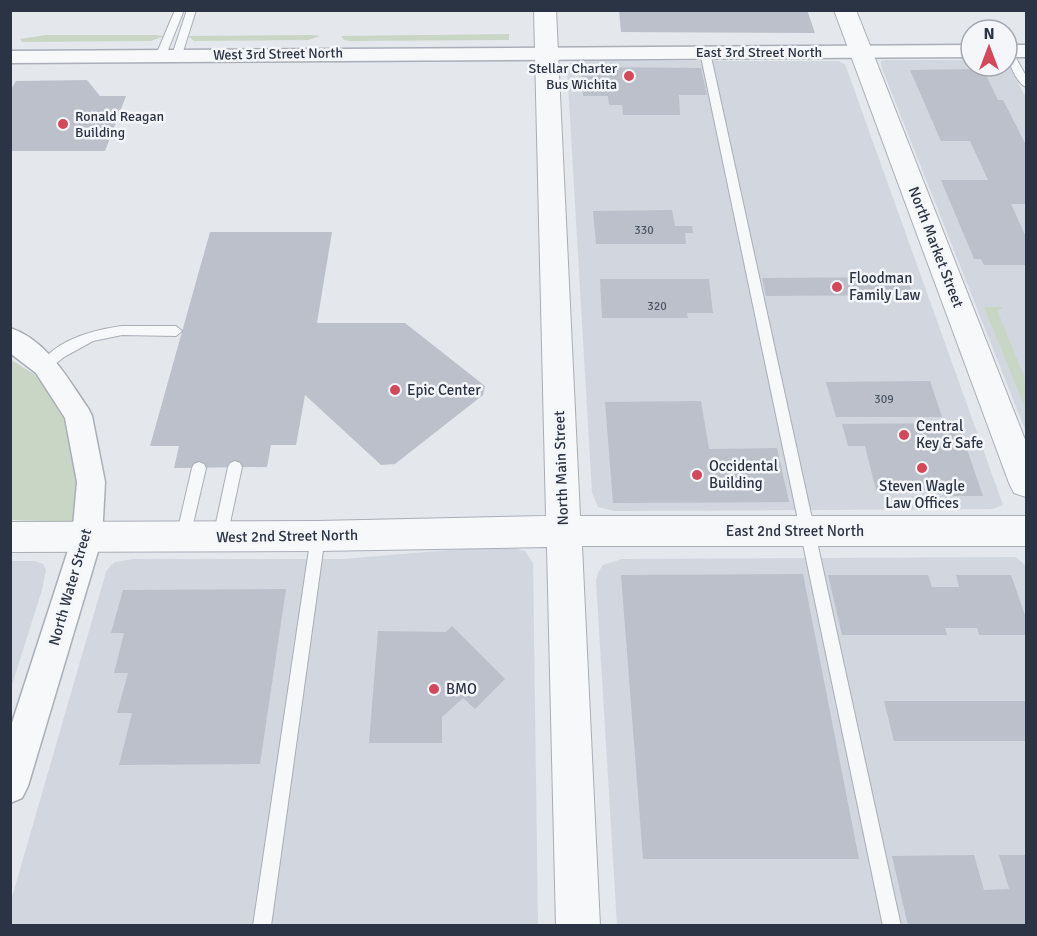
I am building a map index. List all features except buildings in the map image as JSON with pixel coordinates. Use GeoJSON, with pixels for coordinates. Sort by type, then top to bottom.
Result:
{"type":"FeatureCollection","features":[{"type":"Feature","properties":{"kind":"street","name":"North Main Street"},"geometry":{"type":"LineString","coordinates":[[545,10],[578,926]]}},
{"type":"Feature","properties":{"kind":"street","name":"North Market Street"},"geometry":{"type":"LineString","coordinates":[[845,10],[1026,483]]}},
{"type":"Feature","properties":{"kind":"street","name":"East 3rd Street North"},"geometry":{"type":"LineString","coordinates":[[546,52],[959,51]]}},
{"type":"Feature","properties":{"kind":"street","name":"West 3rd Street North"},"geometry":{"type":"LineString","coordinates":[[10,57],[546,52]]}},
{"type":"Feature","properties":{"kind":"street","name":"North Water Street"},"geometry":{"type":"LineString","coordinates":[[10,338],[45,366],[78,416],[91,482],[87,538],[10,786]]}},
{"type":"Feature","properties":{"kind":"street","name":"East 2nd Street North"},"geometry":{"type":"LineString","coordinates":[[564,531],[1026,531]]}},
{"type":"Feature","properties":{"kind":"street","name":"West 2nd Street North"},"geometry":{"type":"LineString","coordinates":[[10,537],[318,536],[564,531]]}},
{"type":"Feature","properties":{"kind":"lane"},"geometry":{"type":"LineString","coordinates":[[169,55],[180,10]]}},
{"type":"Feature","properties":{"kind":"lane"},"geometry":{"type":"LineString","coordinates":[[169,55],[192,10]]}},
{"type":"Feature","properties":{"kind":"lane"},"geometry":{"type":"LineString","coordinates":[[705,52],[892,926]]}},
{"type":"Feature","properties":{"kind":"lane"},"geometry":{"type":"LineString","coordinates":[[1019,65],[1026,84]]}},
{"type":"Feature","properties":{"kind":"lane"},"geometry":{"type":"LineString","coordinates":[[45,366],[73,343],[93,335],[123,330],[176,331]]}},
{"type":"Feature","properties":{"kind":"lane"},"geometry":{"type":"LineString","coordinates":[[220,537],[235,467]]}},
{"type":"Feature","properties":{"kind":"lane"},"geometry":{"type":"LineString","coordinates":[[183,537],[199,468]]}},
{"type":"Feature","properties":{"kind":"lane"},"geometry":{"type":"LineString","coordinates":[[262,926],[318,536]]}},
{"type":"Feature","properties":{"kind":"shaded area"},"geometry":{"type":"Polygon","coordinates":[[[959,60],[959,78],[1015,78],[1026,98],[1026,432],[881,66],[881,61],[959,60]]]}},
{"type":"Feature","properties":{"kind":"shaded area"},"geometry":{"type":"Polygon","coordinates":[[[576,61],[839,61],[845,64],[1003,505],[993,509],[615,511],[598,507],[592,493],[567,67],[568,64],[576,61]]]}},
{"type":"Feature","properties":{"kind":"shaded area"},"geometry":{"type":"Polygon","coordinates":[[[462,549],[517,549],[525,551],[533,563],[538,925],[11,926],[10,904],[106,572],[110,566],[115,562],[133,559],[343,559],[462,549]]]}},
{"type":"Feature","properties":{"kind":"shaded area"},"geometry":{"type":"Polygon","coordinates":[[[1016,557],[1026,566],[1026,925],[617,925],[596,580],[603,565],[622,559],[1016,557]]]}},
{"type":"Feature","properties":{"kind":"shaded area"},"geometry":{"type":"Polygon","coordinates":[[[11,561],[34,561],[43,564],[46,570],[42,590],[11,688],[11,561]]]}},
{"type":"Feature","properties":{"kind":"green space"},"geometry":{"type":"Polygon","coordinates":[[[509,34],[509,40],[350,41],[344,40],[341,36],[509,34]]]}},
{"type":"Feature","properties":{"kind":"green space"},"geometry":{"type":"Polygon","coordinates":[[[46,35],[164,36],[151,41],[22,42],[20,39],[46,35]]]}},
{"type":"Feature","properties":{"kind":"green space"},"geometry":{"type":"Polygon","coordinates":[[[188,36],[320,36],[308,40],[194,41],[188,36]]]}},
{"type":"Feature","properties":{"kind":"green space"},"geometry":{"type":"Polygon","coordinates":[[[984,307],[1002,307],[1003,309],[997,310],[1026,381],[1026,410],[984,307]]]}},
{"type":"Feature","properties":{"kind":"green space"},"geometry":{"type":"Polygon","coordinates":[[[10,359],[37,376],[68,424],[79,474],[75,522],[11,520],[10,359]]]}},
{"type":"Feature","properties":{"kind":"place","name":"Stellar Charter Bus Wichita"},"geometry":{"type":"Point","coordinates":[629,76]}},
{"type":"Feature","properties":{"kind":"place","name":"Ronald Reagan Building"},"geometry":{"type":"Point","coordinates":[63,124]}},
{"type":"Feature","properties":{"kind":"place","name":"Floodman Family Law"},"geometry":{"type":"Point","coordinates":[837,287]}},
{"type":"Feature","properties":{"kind":"place","name":"Epic Center"},"geometry":{"type":"Point","coordinates":[395,390]}},
{"type":"Feature","properties":{"kind":"place","name":"Central Key & Safe"},"geometry":{"type":"Point","coordinates":[904,435]}},
{"type":"Feature","properties":{"kind":"place","name":"Steven Wagle Law Offices"},"geometry":{"type":"Point","coordinates":[922,468]}},
{"type":"Feature","properties":{"kind":"place","name":"Occidental Building"},"geometry":{"type":"Point","coordinates":[697,475]}},
{"type":"Feature","properties":{"kind":"place","name":"BMO"},"geometry":{"type":"Point","coordinates":[434,689]}}]}
